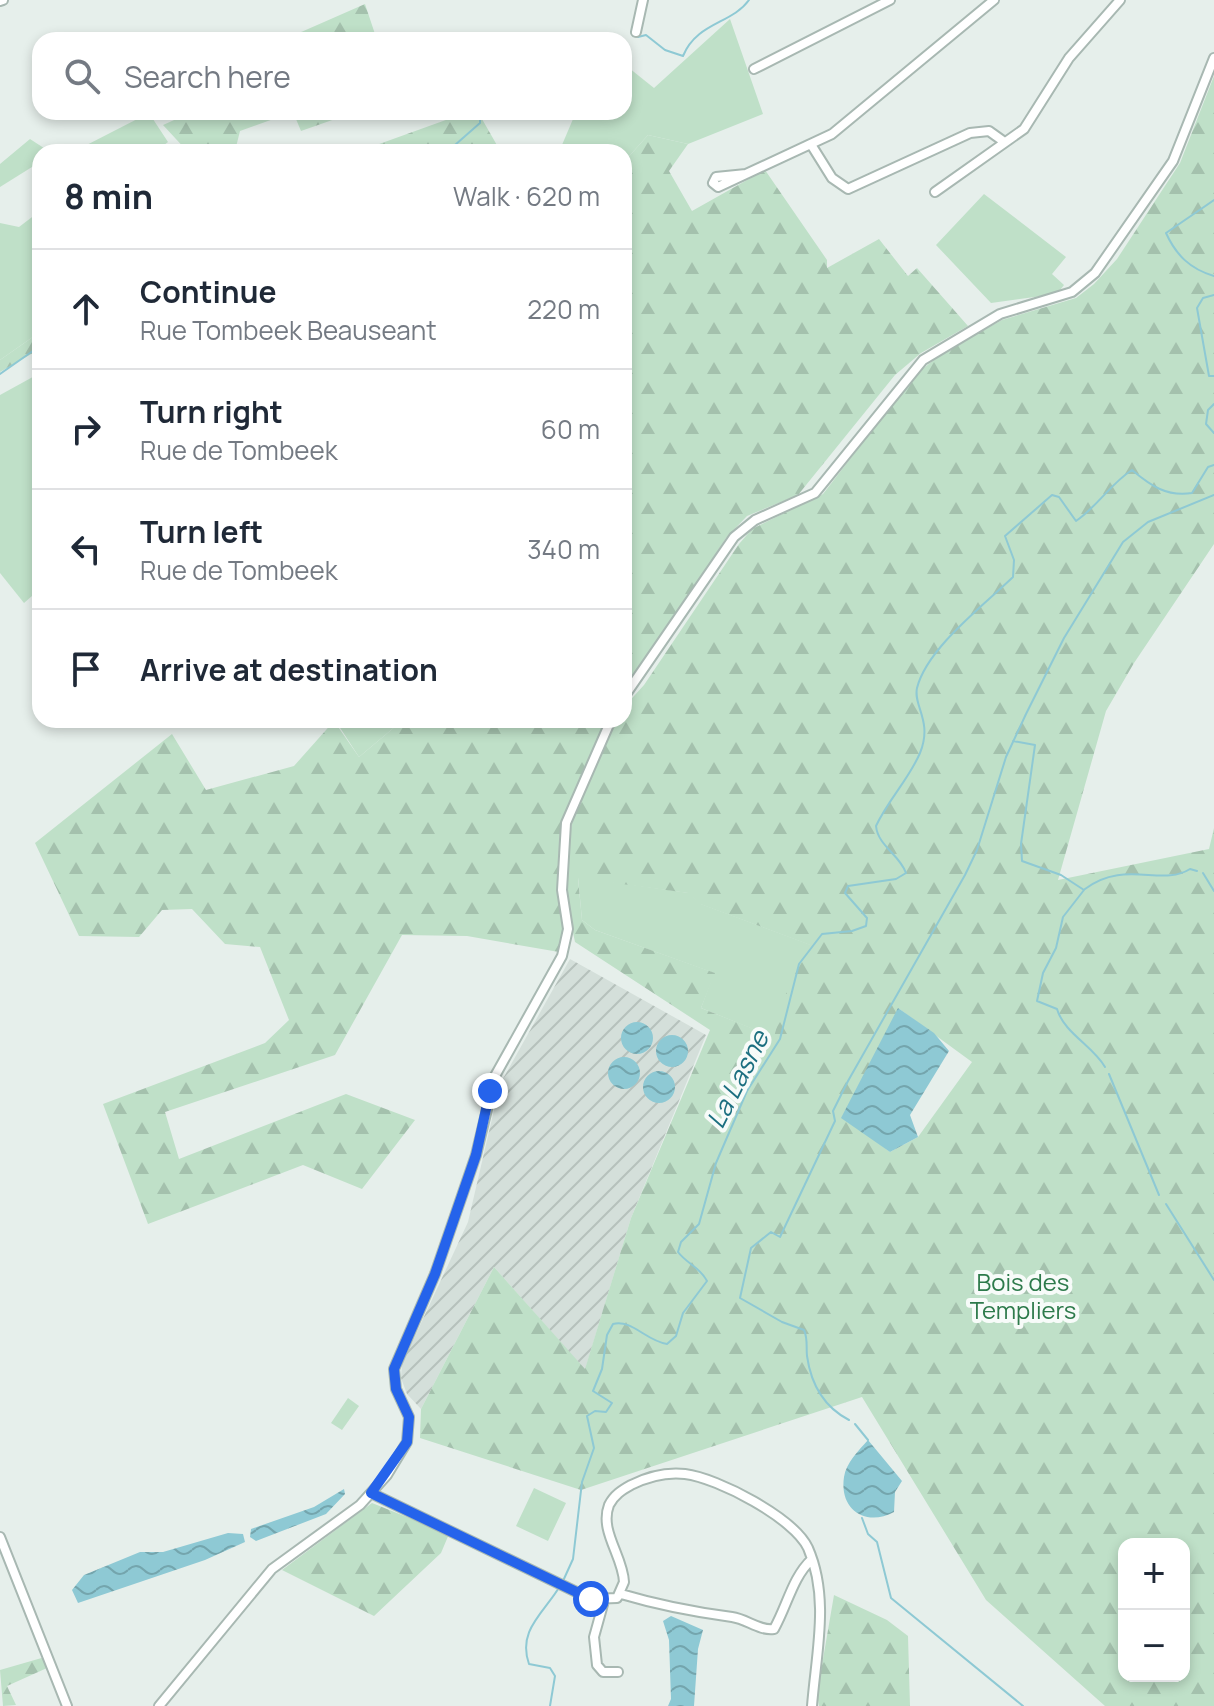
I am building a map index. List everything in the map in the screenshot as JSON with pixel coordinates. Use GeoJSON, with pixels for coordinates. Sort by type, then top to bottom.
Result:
{"type":"FeatureCollection","features":[{"type":"Feature","properties":{"kind":"street"},"geometry":{"type":"LineString","coordinates":[[636,32],[643,0]]}},
{"type":"Feature","properties":{"kind":"street"},"geometry":{"type":"LineString","coordinates":[[754,69],[890,0]]}},
{"type":"Feature","properties":{"kind":"street"},"geometry":{"type":"LineString","coordinates":[[746,174],[812,146],[832,134],[994,0]]}},
{"type":"Feature","properties":{"kind":"street"},"geometry":{"type":"LineString","coordinates":[[935,192],[1024,129],[1069,58],[1120,0]]}},
{"type":"Feature","properties":{"kind":"street"},"geometry":{"type":"LineString","coordinates":[[632,685],[734,537],[755,520],[815,493],[923,360],[1000,314],[1072,292],[1095,273],[1173,161],[1214,58]]}},
{"type":"Feature","properties":{"kind":"street"},"geometry":{"type":"LineString","coordinates":[[812,146],[836,183],[848,189],[970,133],[989,131],[1003,141]]}},
{"type":"Feature","properties":{"kind":"street"},"geometry":{"type":"LineString","coordinates":[[159,1706],[272,1569],[339,1523],[371,1493],[407,1442],[409,1417],[396,1389],[394,1369],[435,1274],[476,1155],[495,1076],[566,942],[568,929],[562,890],[566,823],[607,728]]}},
{"type":"Feature","properties":{"kind":"street"},"geometry":{"type":"LineString","coordinates":[[621,1594],[624,1576],[607,1523],[608,1508],[625,1488],[658,1476],[695,1476],[773,1513],[800,1534],[812,1559],[820,1605],[812,1706]]}},
{"type":"Feature","properties":{"kind":"street"},"geometry":{"type":"LineString","coordinates":[[371,1493],[591,1599],[604,1601],[621,1594],[698,1615],[731,1617],[774,1629],[793,1592],[796,1574],[812,1559]]}},
{"type":"Feature","properties":{"kind":"street"},"geometry":{"type":"LineString","coordinates":[[0,1537],[67,1706]]}},
{"type":"Feature","properties":{"kind":"street"},"geometry":{"type":"LineString","coordinates":[[604,1601],[594,1652],[597,1665],[603,1672],[618,1672]]}},
{"type":"Feature","properties":{"kind":"shaded area"},"geometry":{"type":"Polygon","coordinates":[[[570,959],[706,1035],[631,1218],[585,1370],[494,1267],[421,1409],[407,1394],[401,1378],[402,1364],[468,1222],[500,1084],[570,959]]]}},
{"type":"Feature","properties":{"kind":"green space"},"geometry":{"type":"Polygon","coordinates":[[[365,4],[374,32],[301,32],[365,4]]]}},
{"type":"Feature","properties":{"kind":"green space"},"geometry":{"type":"Polygon","coordinates":[[[730,19],[763,114],[688,144],[648,135],[632,153],[632,144],[562,144],[573,120],[632,120],[632,70],[654,88],[730,19]]]}},
{"type":"Feature","properties":{"kind":"green space","name":"Bois des Templiers"},"geometry":{"type":"Polygon","coordinates":[[[1214,76],[1214,544],[1134,663],[1106,711],[1058,880],[1209,849],[1214,828],[1214,1706],[1105,1706],[986,1600],[862,1397],[581,1490],[420,1438],[421,1409],[494,1267],[585,1369],[631,1218],[710,1030],[575,942],[568,909],[559,952],[467,936],[402,935],[335,1055],[165,1112],[179,1159],[346,1094],[415,1120],[362,1189],[303,1165],[148,1224],[103,1104],[265,1043],[289,1020],[260,947],[225,944],[192,909],[162,910],[139,937],[79,936],[35,843],[172,734],[206,790],[294,766],[328,728],[339,728],[359,757],[393,728],[602,728],[567,809],[567,848],[576,805],[611,728],[632,728],[632,698],[752,529],[823,494],[914,376],[941,354],[1002,320],[1076,298],[1117,259],[1180,163],[1214,76]],[[578,878],[582,920],[595,930],[715,973],[701,1008],[774,1037],[793,968],[810,945],[700,904],[688,893],[578,878]],[[898,1008],[877,1142],[890,1152],[918,1137],[972,1062],[898,1008]]]}},
{"type":"Feature","properties":{"kind":"green space"},"geometry":{"type":"Polygon","coordinates":[[[135,120],[154,120],[168,142],[165,144],[89,144],[135,120]]]}},
{"type":"Feature","properties":{"kind":"green space"},"geometry":{"type":"Polygon","coordinates":[[[174,120],[271,120],[240,131],[237,144],[181,144],[163,125],[174,120]]]}},
{"type":"Feature","properties":{"kind":"green space"},"geometry":{"type":"Polygon","coordinates":[[[296,120],[332,120],[301,131],[296,120]]]}},
{"type":"Feature","properties":{"kind":"green space"},"geometry":{"type":"Polygon","coordinates":[[[446,120],[483,120],[496,144],[379,144],[446,120]]]}},
{"type":"Feature","properties":{"kind":"green space"},"geometry":{"type":"Polygon","coordinates":[[[648,135],[688,144],[669,171],[692,211],[765,170],[827,260],[827,268],[879,239],[908,276],[917,268],[968,326],[921,353],[895,375],[798,495],[747,516],[726,538],[632,682],[632,153],[648,135]]]}},
{"type":"Feature","properties":{"kind":"green space"},"geometry":{"type":"Polygon","coordinates":[[[30,139],[38,144],[32,144],[32,167],[0,187],[0,164],[30,139]]]}},
{"type":"Feature","properties":{"kind":"green space"},"geometry":{"type":"Polygon","coordinates":[[[984,194],[1066,257],[1052,274],[1064,285],[1057,294],[991,303],[936,245],[984,194]]]}},
{"type":"Feature","properties":{"kind":"green space"},"geometry":{"type":"Polygon","coordinates":[[[32,217],[32,338],[0,360],[0,223],[19,227],[32,217]]]}},
{"type":"Feature","properties":{"kind":"green space"},"geometry":{"type":"Polygon","coordinates":[[[32,338],[32,354],[0,372],[0,360],[32,338]]]}},
{"type":"Feature","properties":{"kind":"green space"},"geometry":{"type":"Polygon","coordinates":[[[32,377],[32,596],[24,603],[0,573],[0,395],[32,377]]]}},
{"type":"Feature","properties":{"kind":"green space"},"geometry":{"type":"Polygon","coordinates":[[[340,728],[393,728],[359,757],[340,728]]]}},
{"type":"Feature","properties":{"kind":"green space"},"geometry":{"type":"Polygon","coordinates":[[[578,877],[689,893],[701,904],[811,945],[780,1040],[701,1008],[714,973],[595,930],[582,920],[578,877]]]}},
{"type":"Feature","properties":{"kind":"green space"},"geometry":{"type":"Polygon","coordinates":[[[348,1398],[359,1406],[342,1430],[331,1423],[348,1398]]]}},
{"type":"Feature","properties":{"kind":"green space"},"geometry":{"type":"Polygon","coordinates":[[[534,1488],[566,1503],[548,1541],[516,1526],[534,1488]]]}},
{"type":"Feature","properties":{"kind":"green space"},"geometry":{"type":"Polygon","coordinates":[[[372,1503],[449,1534],[441,1553],[374,1616],[282,1570],[372,1503]]]}},
{"type":"Feature","properties":{"kind":"green space"},"geometry":{"type":"Polygon","coordinates":[[[834,1595],[887,1620],[908,1636],[910,1706],[819,1706],[817,1694],[834,1595]]]}},
{"type":"Feature","properties":{"kind":"green space"},"geometry":{"type":"Polygon","coordinates":[[[45,1657],[47,1668],[7,1686],[16,1705],[3,1706],[0,1670],[45,1657]]]}},
{"type":"Feature","properties":{"kind":"water"},"geometry":{"type":"Polygon","coordinates":[[[898,1008],[934,1033],[949,1051],[910,1115],[918,1137],[890,1152],[841,1118],[898,1008]]]}},
{"type":"Feature","properties":{"kind":"water"},"geometry":{"type":"Polygon","coordinates":[[[637,1022],[648,1027],[653,1038],[648,1049],[637,1054],[626,1049],[621,1038],[626,1027],[637,1022]]]}},
{"type":"Feature","properties":{"kind":"water"},"geometry":{"type":"Polygon","coordinates":[[[672,1035],[683,1040],[688,1051],[683,1062],[672,1067],[661,1062],[656,1051],[661,1040],[672,1035]]]}},
{"type":"Feature","properties":{"kind":"water"},"geometry":{"type":"Polygon","coordinates":[[[624,1057],[635,1062],[640,1073],[635,1084],[624,1089],[613,1084],[608,1073],[613,1062],[624,1057]]]}},
{"type":"Feature","properties":{"kind":"water"},"geometry":{"type":"Polygon","coordinates":[[[659,1071],[670,1076],[675,1087],[670,1098],[659,1103],[648,1098],[643,1087],[648,1076],[659,1071]]]}},
{"type":"Feature","properties":{"kind":"water"},"geometry":{"type":"Polygon","coordinates":[[[868,1440],[902,1481],[895,1492],[894,1512],[874,1518],[850,1507],[844,1489],[847,1467],[868,1440]]]}},
{"type":"Feature","properties":{"kind":"water"},"geometry":{"type":"Polygon","coordinates":[[[344,1489],[345,1494],[326,1514],[256,1541],[250,1537],[251,1529],[314,1507],[344,1489]]]}},
{"type":"Feature","properties":{"kind":"water"},"geometry":{"type":"Polygon","coordinates":[[[228,1533],[243,1534],[245,1542],[205,1560],[78,1603],[72,1590],[84,1575],[140,1552],[163,1552],[228,1533]]]}},
{"type":"Feature","properties":{"kind":"water"},"geometry":{"type":"Polygon","coordinates":[[[671,1616],[703,1630],[698,1649],[694,1706],[668,1706],[671,1699],[669,1640],[663,1621],[671,1616]]]}},
{"type":"Feature","properties":{"kind":"waterway"},"geometry":{"type":"LineString","coordinates":[[638,37],[646,35],[665,50],[683,56],[697,36],[742,8],[749,0]]}},
{"type":"Feature","properties":{"kind":"waterway"},"geometry":{"type":"LineString","coordinates":[[456,144],[480,120]]}},
{"type":"Feature","properties":{"kind":"waterway","name":"La Lasne"},"geometry":{"type":"LineString","coordinates":[[1214,200],[1166,233],[1185,260],[1214,276]]}},
{"type":"Feature","properties":{"kind":"waterway","name":"La Lasne"},"geometry":{"type":"LineString","coordinates":[[1214,295],[1203,298],[1197,308],[1209,376],[1214,376]]}},
{"type":"Feature","properties":{"kind":"waterway"},"geometry":{"type":"LineString","coordinates":[[0,374],[32,352]]}},
{"type":"Feature","properties":{"kind":"waterway","name":"La Lasne"},"geometry":{"type":"LineString","coordinates":[[1214,404],[1208,410],[1206,424],[1214,433]]}},
{"type":"Feature","properties":{"kind":"waterway","name":"La Lasne"},"geometry":{"type":"LineString","coordinates":[[563,1581],[573,1559],[582,1482],[594,1448],[587,1416],[595,1411],[606,1412],[612,1403],[593,1391],[602,1369],[607,1335],[613,1324],[620,1323],[667,1344],[676,1336],[683,1313],[707,1281],[678,1252],[681,1242],[699,1224],[716,1163],[747,1091],[780,1039],[799,964],[822,934],[852,931],[866,926],[867,918],[845,893],[848,886],[896,879],[906,873],[881,839],[876,826],[920,753],[924,723],[917,688],[923,673],[958,628],[1013,577],[1014,560],[1005,536],[1052,495],[1059,497],[1076,521],[1132,470],[1160,489],[1183,494],[1192,493],[1208,467],[1214,465]]}},
{"type":"Feature","properties":{"kind":"waterway"},"geometry":{"type":"LineString","coordinates":[[849,1420],[832,1408],[815,1385],[804,1330],[782,1322],[740,1298],[751,1248],[771,1232],[780,1237],[835,1121],[833,1111],[848,1081],[977,850],[1006,757],[1026,714],[1064,638],[1123,542],[1148,522],[1214,495]]}},
{"type":"Feature","properties":{"kind":"waterway"},"geometry":{"type":"LineString","coordinates":[[1013,741],[1035,745],[1021,844],[1022,861],[1061,875],[1084,890],[1063,917],[1056,948],[1043,973],[1037,1001],[1057,1009],[1066,1025],[1105,1067]]}},
{"type":"Feature","properties":{"kind":"waterway"},"geometry":{"type":"LineString","coordinates":[[1085,889],[1114,876],[1167,876],[1190,869],[1197,871]]}},
{"type":"Feature","properties":{"kind":"waterway"},"geometry":{"type":"LineString","coordinates":[[1203,873],[1214,891]]}},
{"type":"Feature","properties":{"kind":"waterway"},"geometry":{"type":"LineString","coordinates":[[1109,1074],[1159,1195]]}},
{"type":"Feature","properties":{"kind":"waterway"},"geometry":{"type":"LineString","coordinates":[[1166,1204],[1214,1280]]}},
{"type":"Feature","properties":{"kind":"waterway"},"geometry":{"type":"LineString","coordinates":[[855,1424],[868,1440]]}},
{"type":"Feature","properties":{"kind":"waterway"},"geometry":{"type":"LineString","coordinates":[[862,1518],[868,1534],[877,1542],[891,1598],[1023,1706]]}},
{"type":"Feature","properties":{"kind":"waterway","name":"La Lasne"},"geometry":{"type":"LineString","coordinates":[[550,1706],[555,1676],[550,1668],[529,1664],[526,1652],[529,1631],[560,1586]]}},
{"type":"Feature","properties":{"kind":"route"},"geometry":{"type":"LineString","coordinates":[[490,1091],[476,1155],[451,1220],[435,1274],[394,1369],[396,1389],[405,1406],[411,1429],[398,1460],[371,1493],[591,1599]]}}]}
